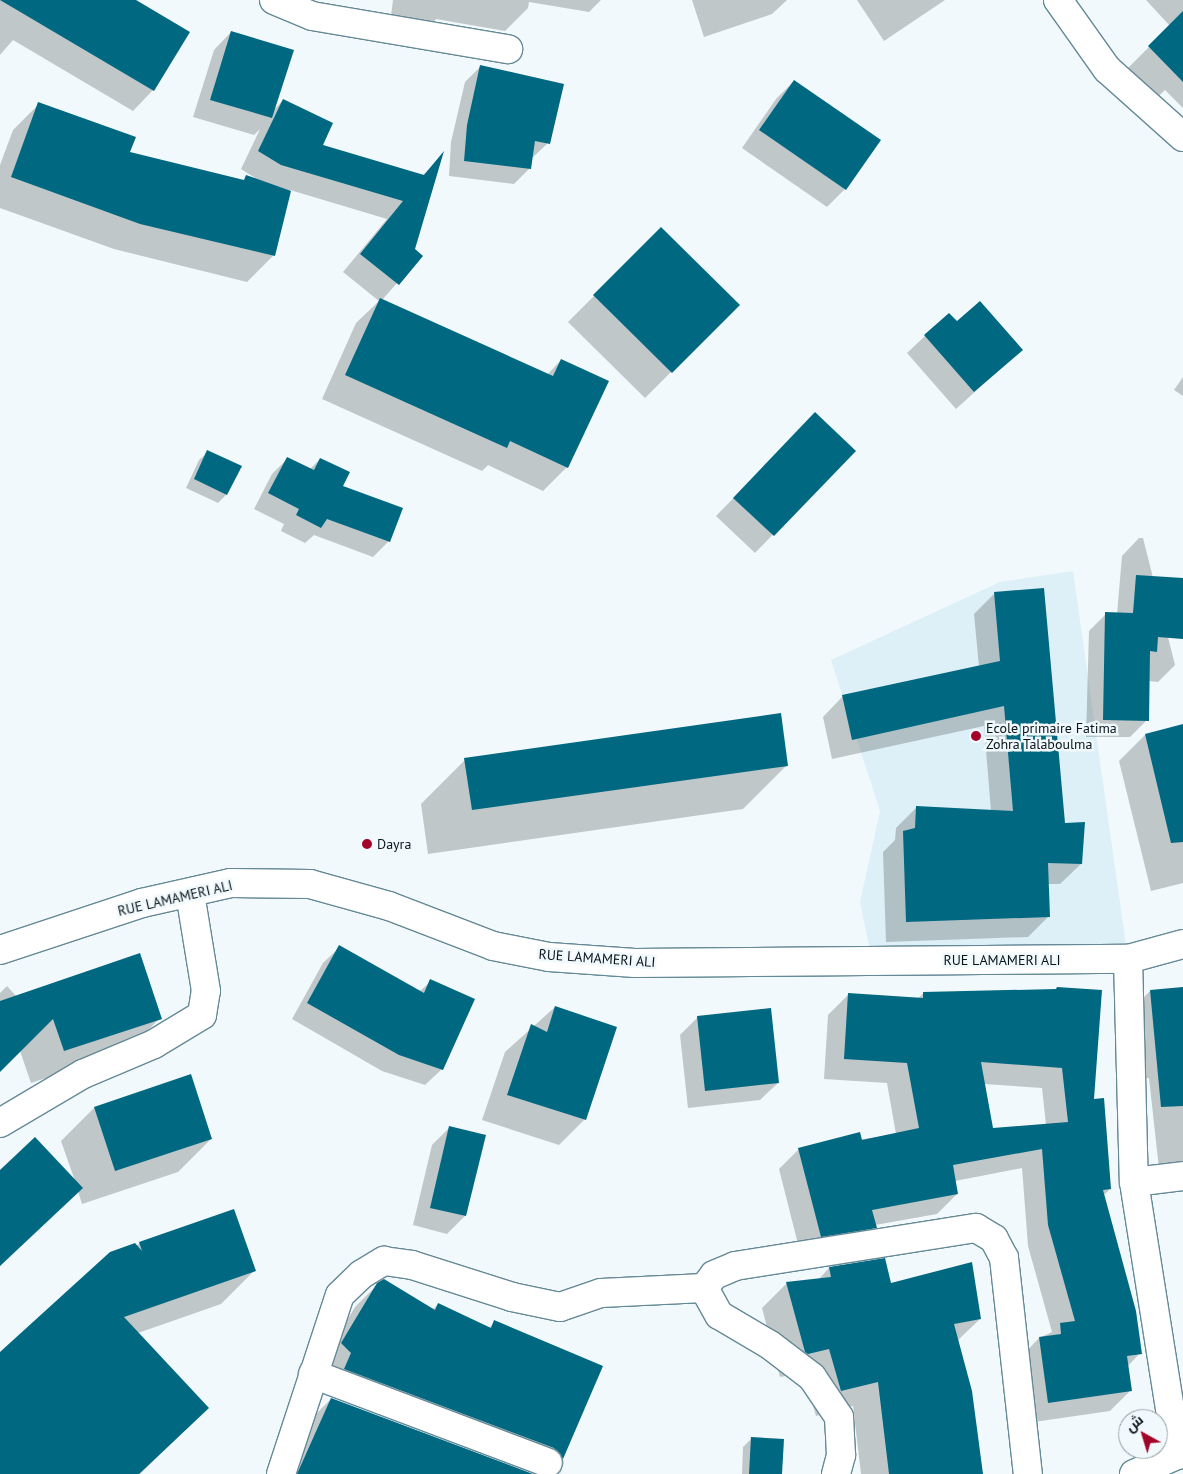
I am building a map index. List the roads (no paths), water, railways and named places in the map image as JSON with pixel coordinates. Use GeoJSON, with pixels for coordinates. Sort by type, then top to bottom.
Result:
{"type":"FeatureCollection","features":[{"type":"Feature","properties":{"kind":"street"},"geometry":{"type":"LineString","coordinates":[[274,0],[312,16],[508,49]]}},
{"type":"Feature","properties":{"kind":"street"},"geometry":{"type":"LineString","coordinates":[[1058,0],[1107,69],[1183,137]]}},
{"type":"Feature","properties":{"kind":"street","name":"RUE LAMAMERI ALI"},"geometry":{"type":"LineString","coordinates":[[0,950],[142,903],[231,883],[310,884],[389,906],[493,946],[549,957],[635,963],[1128,959],[1183,944]]}},
{"type":"Feature","properties":{"kind":"street"},"geometry":{"type":"LineString","coordinates":[[0,1123],[84,1074],[154,1044],[202,1015],[206,991],[190,892]]}},
{"type":"Feature","properties":{"kind":"street"},"geometry":{"type":"LineString","coordinates":[[1128,959],[1134,1182],[1180,1454],[1134,1474]]}},
{"type":"Feature","properties":{"kind":"street"},"geometry":{"type":"LineString","coordinates":[[1134,1182],[1183,1176]]}},
{"type":"Feature","properties":{"kind":"street"},"geometry":{"type":"LineString","coordinates":[[281,1474],[340,1295],[362,1274],[384,1261],[412,1265],[512,1297],[560,1307],[601,1293],[704,1288],[714,1275],[735,1266],[976,1228],[994,1239],[1004,1258],[1028,1474]]}},
{"type":"Feature","properties":{"kind":"street"},"geometry":{"type":"LineString","coordinates":[[704,1288],[719,1315],[770,1345],[812,1377],[839,1417],[841,1455],[836,1474]]}},
{"type":"Feature","properties":{"kind":"street"},"geometry":{"type":"LineString","coordinates":[[313,1374],[548,1463]]}},
{"type":"Feature","properties":{"kind":"place","name":"Ecole primaire Fatima Zohra Talaboulma"},"geometry":{"type":"Point","coordinates":[976,736]}},
{"type":"Feature","properties":{"kind":"place","name":"Dayra"},"geometry":{"type":"Point","coordinates":[367,844]}}]}
